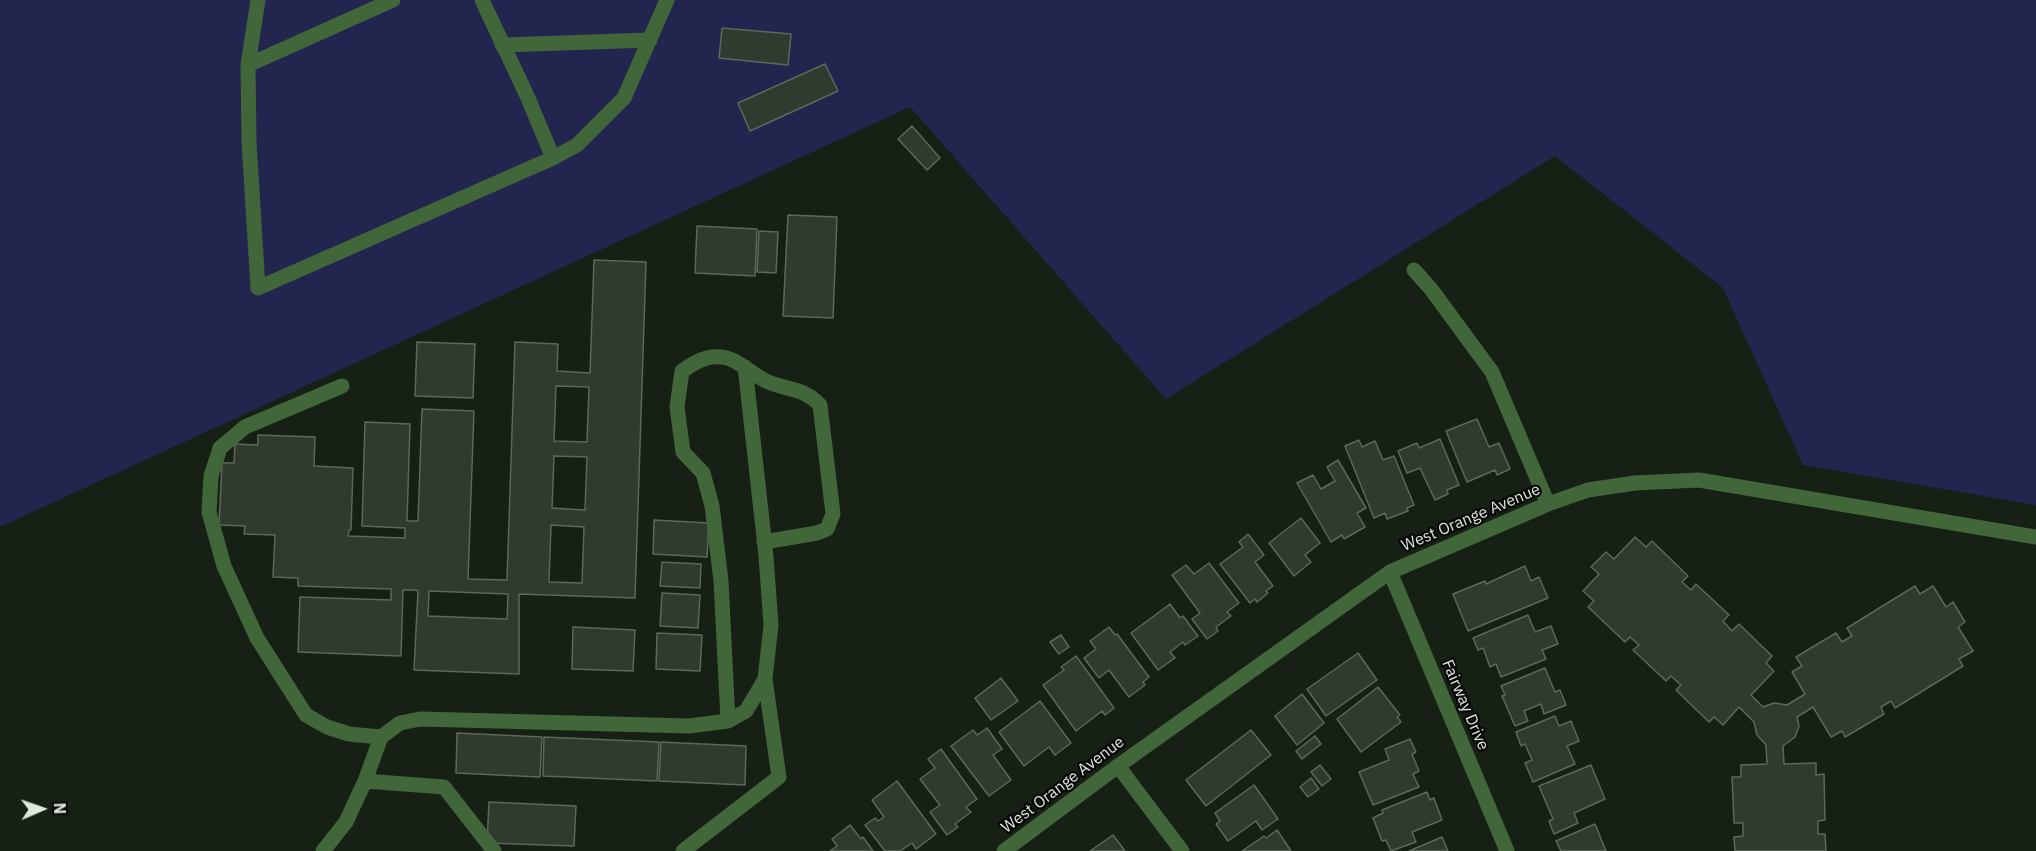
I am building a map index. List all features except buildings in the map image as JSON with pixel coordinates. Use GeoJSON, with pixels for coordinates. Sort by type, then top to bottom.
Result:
{"type":"FeatureCollection","features":[{"type":"Feature","properties":{"kind":"street"},"geometry":{"type":"LineString","coordinates":[[258,0],[249,65],[250,152],[258,288],[553,158],[577,145],[624,98],[667,0]]}},
{"type":"Feature","properties":{"kind":"street"},"geometry":{"type":"LineString","coordinates":[[249,65],[393,0]]}},
{"type":"Feature","properties":{"kind":"street"},"geometry":{"type":"LineString","coordinates":[[482,0],[553,158]]}},
{"type":"Feature","properties":{"kind":"street"},"geometry":{"type":"LineString","coordinates":[[502,45],[650,40]]}},
{"type":"Feature","properties":{"kind":"street"},"geometry":{"type":"LineString","coordinates":[[1414,270],[1431,289],[1492,372],[1548,504]]}},
{"type":"Feature","properties":{"kind":"street"},"geometry":{"type":"LineString","coordinates":[[728,721],[721,581],[712,506],[703,473],[683,452],[677,407],[682,371],[699,359],[722,357],[745,367],[766,381],[809,394],[820,405],[833,514],[827,529],[817,533],[764,542]]}},
{"type":"Feature","properties":{"kind":"street"},"geometry":{"type":"LineString","coordinates":[[682,851],[779,777],[765,679],[771,625],[745,367]]}},
{"type":"Feature","properties":{"kind":"street"},"geometry":{"type":"LineString","coordinates":[[342,386],[245,427],[220,448],[211,476],[209,512],[224,566],[257,638],[306,715],[327,727],[349,734],[381,737]]}},
{"type":"Feature","properties":{"kind":"street","name":"West Orange Avenue"},"geometry":{"type":"LineString","coordinates":[[1004,851],[1118,766],[1390,572],[1548,504],[1588,490],[1635,483],[1699,480],[2036,537]]}},
{"type":"Feature","properties":{"kind":"street","name":"Fairway Drive"},"geometry":{"type":"LineString","coordinates":[[1390,572],[1507,851]]}},
{"type":"Feature","properties":{"kind":"street"},"geometry":{"type":"LineString","coordinates":[[323,851],[346,822],[365,781],[381,737],[400,723],[420,719],[688,726],[728,721],[746,711],[765,679]]}},
{"type":"Feature","properties":{"kind":"street"},"geometry":{"type":"LineString","coordinates":[[1118,766],[1182,851]]}},
{"type":"Feature","properties":{"kind":"street"},"geometry":{"type":"LineString","coordinates":[[365,781],[444,787],[494,851]]}},
{"type":"Feature","properties":{"kind":"shaded area"},"geometry":{"type":"Polygon","coordinates":[[[0,0],[2036,0],[2036,505],[1803,465],[1723,288],[1555,156],[1166,399],[910,107],[0,527],[0,0]]]}}]}
